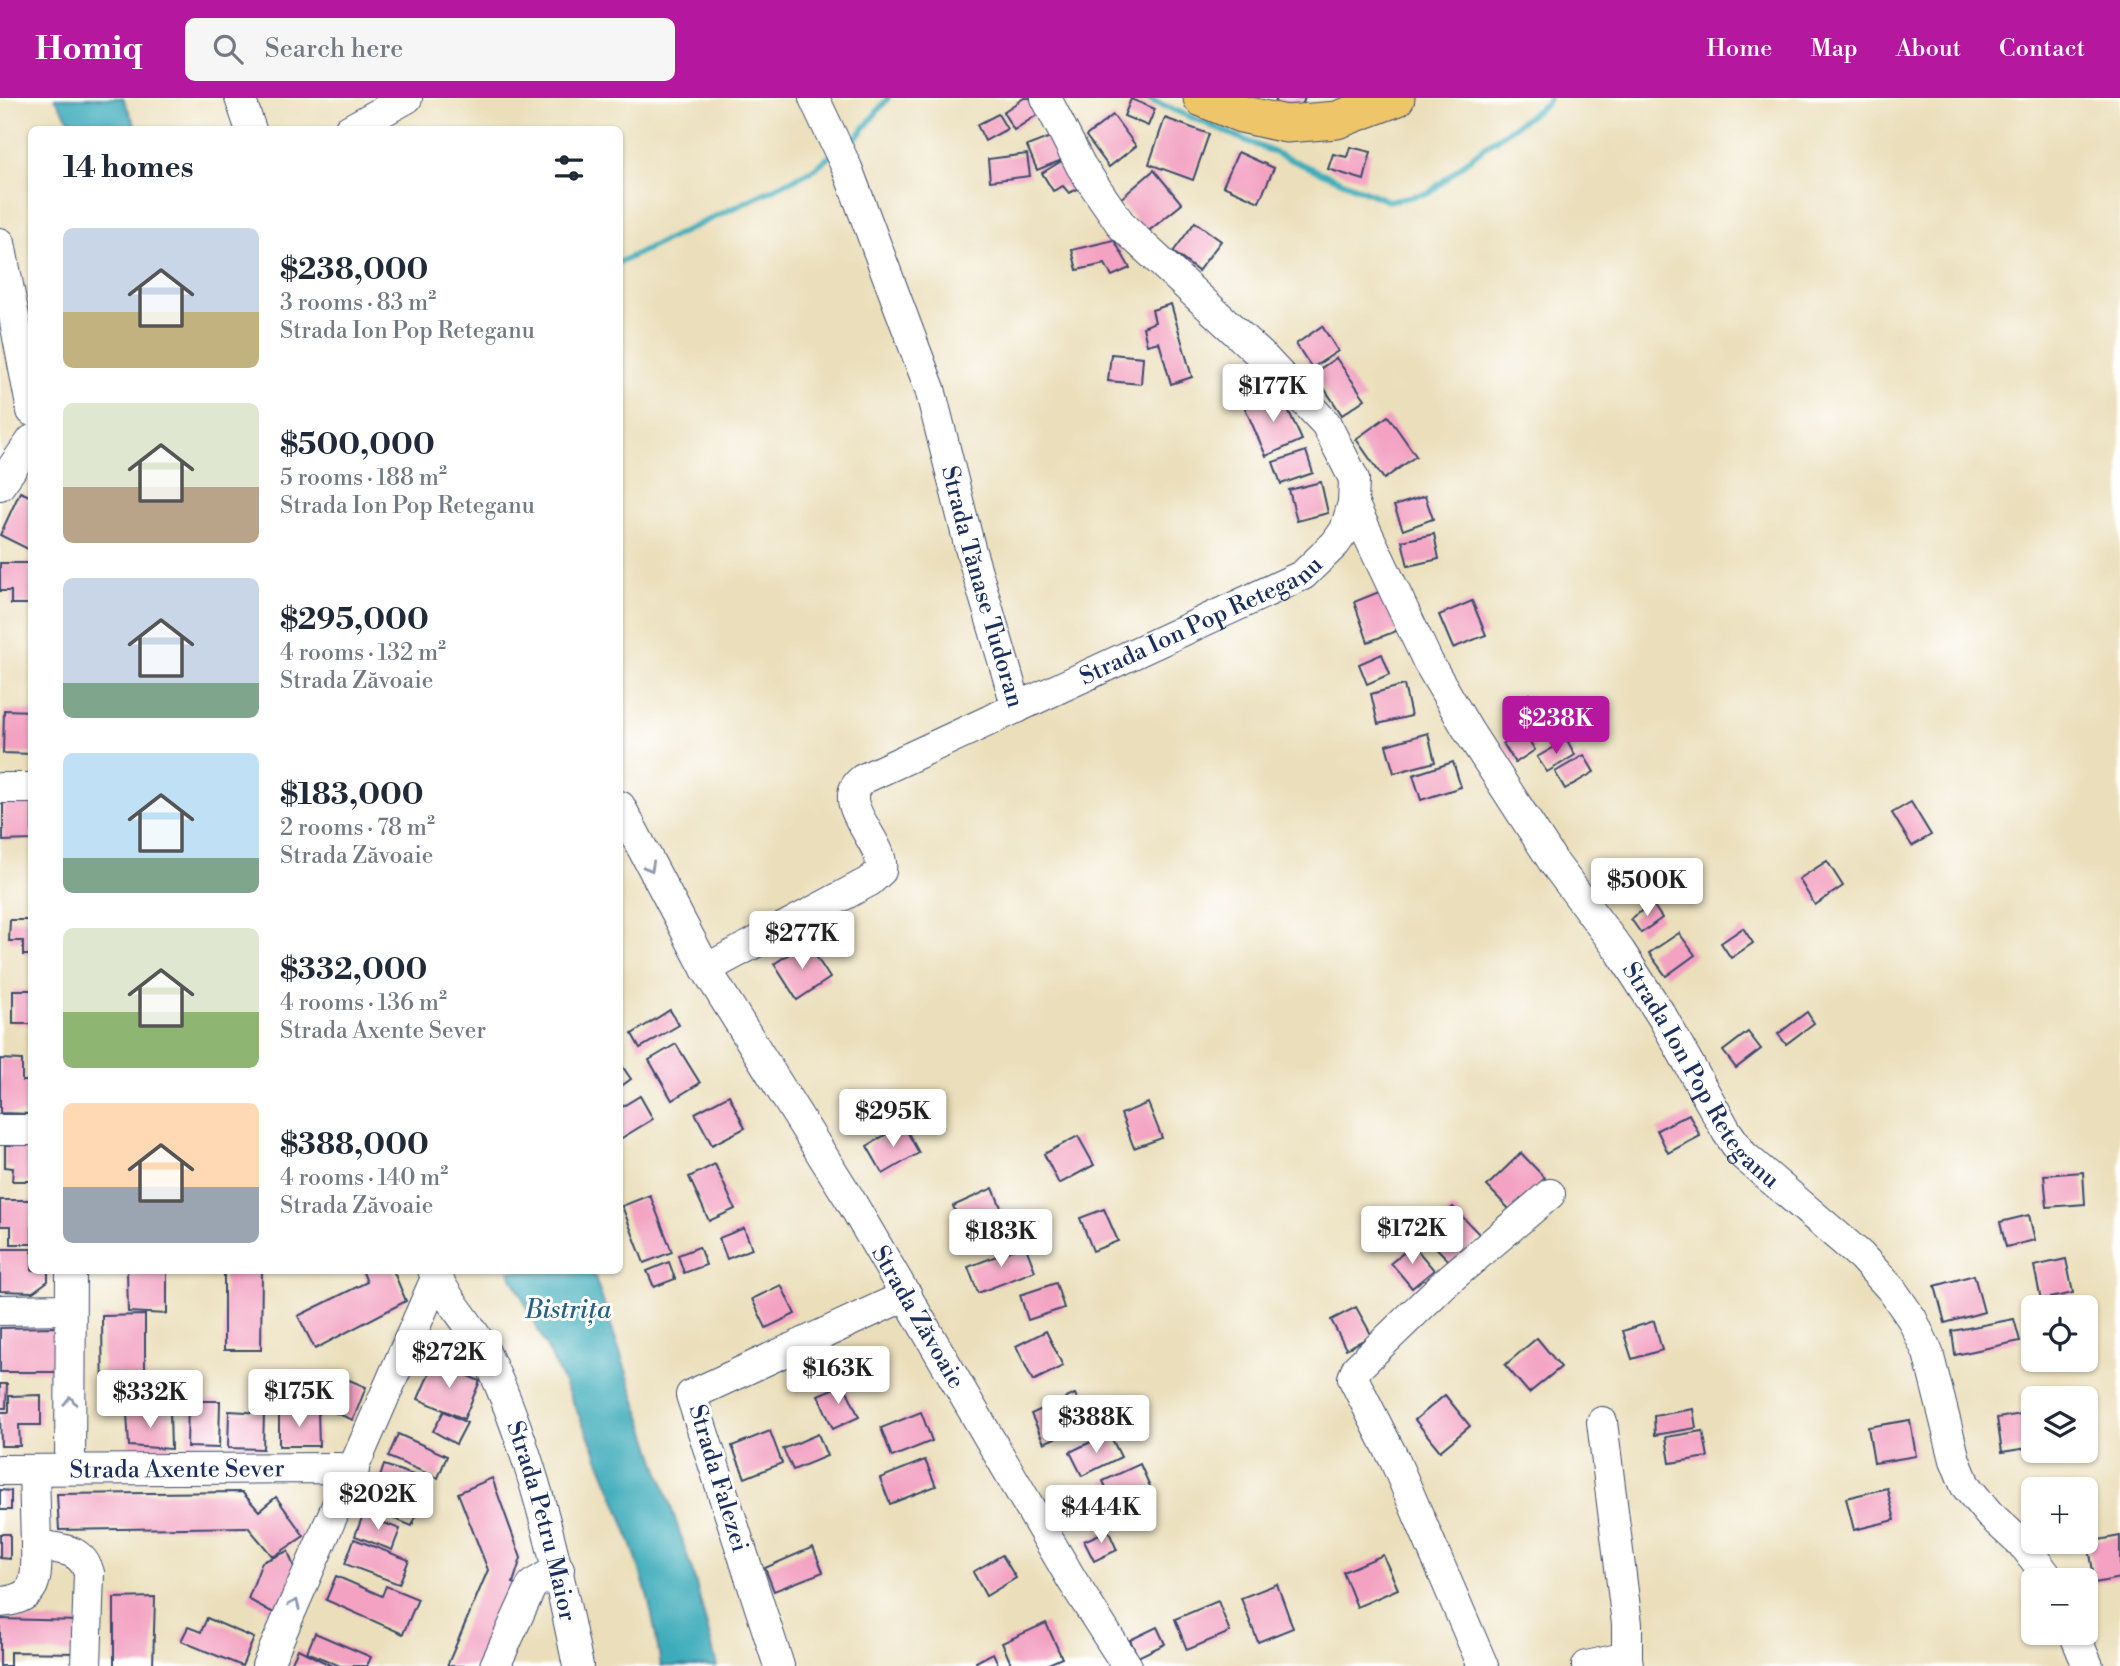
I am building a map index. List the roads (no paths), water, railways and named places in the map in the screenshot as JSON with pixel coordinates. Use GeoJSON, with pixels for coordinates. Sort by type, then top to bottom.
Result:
{"type":"FeatureCollection","features":[{"type":"Feature","properties":{"kind":"main road"},"geometry":{"type":"LineString","coordinates":[[1202,98],[1241,114],[1286,124],[1338,121],[1396,98]]}},
{"type":"Feature","properties":{"kind":"street"},"geometry":{"type":"LineString","coordinates":[[240,98],[250,126]]}},
{"type":"Feature","properties":{"kind":"street"},"geometry":{"type":"LineString","coordinates":[[356,126],[407,98]]}},
{"type":"Feature","properties":{"kind":"street","name":"Strada Tănase Tudoran"},"geometry":{"type":"LineString","coordinates":[[706,969],[870,881],[881,871],[880,857],[852,801],[851,794],[858,783],[1017,708],[970,548],[930,389],[847,168],[814,98]]}},
{"type":"Feature","properties":{"kind":"street","name":"Strada Ion Pop Reteganu"},"geometry":{"type":"LineString","coordinates":[[1017,708],[1303,575],[1335,544],[1345,530],[1353,503],[1354,479],[1326,424],[1264,358],[1122,226],[1081,166],[1046,98]]}},
{"type":"Feature","properties":{"kind":"street"},"geometry":{"type":"LineString","coordinates":[[0,243],[7,318],[28,396]]}},
{"type":"Feature","properties":{"kind":"street"},"geometry":{"type":"LineString","coordinates":[[0,485],[28,446]]}},
{"type":"Feature","properties":{"kind":"street","name":"Strada Ion Pop Reteganu"},"geometry":{"type":"LineString","coordinates":[[1353,503],[1428,662],[1469,732],[1554,863],[1620,951],[1663,1018],[1727,1132],[1742,1155],[1861,1256],[1892,1290],[1912,1320],[1927,1353],[1955,1460],[1965,1485],[1989,1514],[2026,1548],[2041,1568]]}},
{"type":"Feature","properties":{"kind":"street"},"geometry":{"type":"LineString","coordinates":[[0,788],[28,788]]}},
{"type":"Feature","properties":{"kind":"street","name":"Strada Zăvoaie"},"geometry":{"type":"LineString","coordinates":[[623,812],[706,969],[849,1198],[1072,1580],[1127,1666]]}},
{"type":"Feature","properties":{"kind":"street"},"geometry":{"type":"LineString","coordinates":[[0,1130],[28,1130]]}},
{"type":"Feature","properties":{"kind":"street"},"geometry":{"type":"LineString","coordinates":[[1483,1666],[1395,1461],[1353,1381],[1353,1375],[1444,1283],[1550,1194]]}},
{"type":"Feature","properties":{"kind":"street"},"geometry":{"type":"LineString","coordinates":[[70,1469],[71,1274]]}},
{"type":"Feature","properties":{"kind":"street"},"geometry":{"type":"LineString","coordinates":[[267,1666],[354,1471],[435,1274]]}},
{"type":"Feature","properties":{"kind":"street","name":"Strada Petru Maior"},"geometry":{"type":"LineString","coordinates":[[435,1274],[484,1350],[527,1461],[559,1569],[578,1666]]}},
{"type":"Feature","properties":{"kind":"street","name":"Strada Falezei"},"geometry":{"type":"LineString","coordinates":[[779,1666],[691,1395],[907,1295]]}},
{"type":"Feature","properties":{"kind":"street"},"geometry":{"type":"LineString","coordinates":[[0,1310],[70,1309]]}},
{"type":"Feature","properties":{"kind":"street"},"geometry":{"type":"LineString","coordinates":[[1587,1666],[1628,1662],[1627,1625],[1602,1422]]}},
{"type":"Feature","properties":{"kind":"street","name":"Strada Axente Sever"},"geometry":{"type":"LineString","coordinates":[[0,1470],[338,1468],[354,1471]]}},
{"type":"Feature","properties":{"kind":"street"},"geometry":{"type":"LineString","coordinates":[[0,1602],[17,1600],[30,1591],[36,1568],[34,1470]]}},
{"type":"Feature","properties":{"kind":"street"},"geometry":{"type":"LineString","coordinates":[[36,1545],[66,1550],[85,1560],[89,1573],[86,1666]]}},
{"type":"Feature","properties":{"kind":"street"},"geometry":{"type":"LineString","coordinates":[[495,1666],[532,1585],[559,1569]]}},
{"type":"Feature","properties":{"kind":"street"},"geometry":{"type":"LineString","coordinates":[[2079,1645],[2088,1666]]}},
{"type":"Feature","properties":{"kind":"water"},"geometry":{"type":"Polygon","coordinates":[[[55,98],[123,98],[136,126],[73,126],[55,98]]]}},
{"type":"Feature","properties":{"kind":"water","name":"Bistrița"},"geometry":{"type":"Polygon","coordinates":[[[510,1274],[594,1274],[694,1576],[717,1666],[661,1666],[648,1598],[621,1513],[510,1274]]]}},
{"type":"Feature","properties":{"kind":"waterway"},"geometry":{"type":"LineString","coordinates":[[845,146],[857,137],[888,98]]}},
{"type":"Feature","properties":{"kind":"waterway"},"geometry":{"type":"LineString","coordinates":[[1146,98],[1388,201],[1429,193],[1483,148],[1546,104],[1549,98]]}},
{"type":"Feature","properties":{"kind":"waterway"},"geometry":{"type":"LineString","coordinates":[[623,261],[811,171],[833,154]]}}]}
